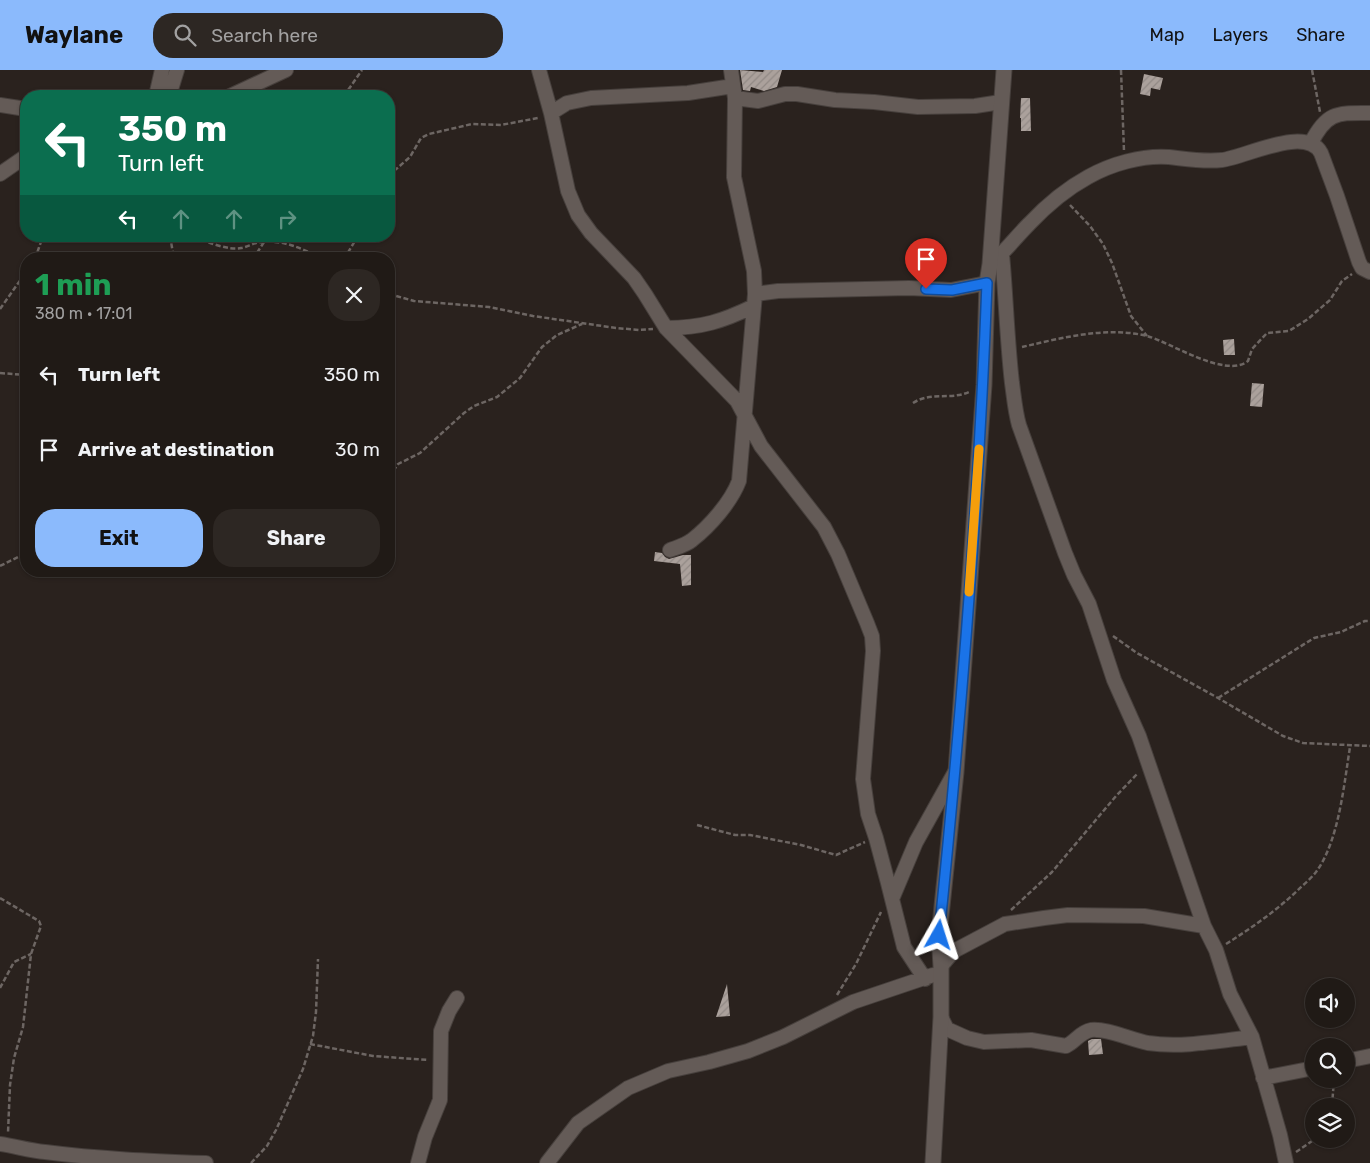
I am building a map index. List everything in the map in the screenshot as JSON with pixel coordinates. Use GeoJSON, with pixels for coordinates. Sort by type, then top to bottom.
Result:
{"type":"FeatureCollection","features":[{"type":"Feature","properties":{"kind":"street"},"geometry":{"type":"LineString","coordinates":[[157,90],[162,70]]}},
{"type":"Feature","properties":{"kind":"street"},"geometry":{"type":"LineString","coordinates":[[171,90],[177,70]]}},
{"type":"Feature","properties":{"kind":"street"},"geometry":{"type":"LineString","coordinates":[[243,90],[286,70]]}},
{"type":"Feature","properties":{"kind":"street"},"geometry":{"type":"LineString","coordinates":[[539,70],[551,113],[568,191],[578,215],[591,233],[634,278],[666,328],[729,392],[745,414],[761,446],[824,527],[847,574],[872,636],[873,651],[863,780],[868,814],[904,946],[925,979]]}},
{"type":"Feature","properties":{"kind":"street"},"geometry":{"type":"LineString","coordinates":[[670,550],[692,541],[735,493],[739,481],[755,300],[754,272],[734,177],[734,92],[731,70]]}},
{"type":"Feature","properties":{"kind":"street"},"geometry":{"type":"LineString","coordinates":[[1004,70],[1001,102],[996,259],[1006,297],[1008,351],[1016,414],[1020,430],[1065,553],[1094,618],[1114,680],[1139,736],[1204,926],[1216,950],[1230,994],[1252,1037],[1285,1159]]}},
{"type":"Feature","properties":{"kind":"street"},"geometry":{"type":"LineString","coordinates":[[551,113],[567,103],[591,98],[688,93],[734,92],[758,100],[785,94],[797,94],[835,100],[918,107],[974,106],[1001,102]]}},
{"type":"Feature","properties":{"kind":"street"},"geometry":{"type":"LineString","coordinates":[[0,105],[20,108]]}},
{"type":"Feature","properties":{"kind":"street"},"geometry":{"type":"LineString","coordinates":[[1311,143],[1328,118],[1340,113],[1370,113]]}},
{"type":"Feature","properties":{"kind":"street"},"geometry":{"type":"LineString","coordinates":[[933,1163],[941,1017],[939,935],[956,772],[984,386],[987,283],[996,259],[1028,224],[1060,195],[1090,176],[1125,162],[1160,157],[1190,160],[1222,160],[1266,146],[1297,142],[1311,143],[1322,153],[1358,262],[1369,272]]}},
{"type":"Feature","properties":{"kind":"street"},"geometry":{"type":"LineString","coordinates":[[0,174],[20,160]]}},
{"type":"Feature","properties":{"kind":"street"},"geometry":{"type":"LineString","coordinates":[[666,328],[686,328],[724,320],[755,300],[778,291],[909,288],[952,290],[987,283]]}},
{"type":"Feature","properties":{"kind":"street"},"geometry":{"type":"LineString","coordinates":[[892,900],[916,842],[956,772]]}},
{"type":"Feature","properties":{"kind":"street"},"geometry":{"type":"LineString","coordinates":[[547,1163],[578,1123],[628,1088],[668,1071],[748,1051],[783,1037],[853,1002],[925,979],[941,969],[954,951],[1005,924],[1068,915],[1144,916],[1204,926]]}},
{"type":"Feature","properties":{"kind":"street"},"geometry":{"type":"LineString","coordinates":[[418,1163],[425,1137],[440,1100],[441,1032],[449,1011],[457,998]]}},
{"type":"Feature","properties":{"kind":"street"},"geometry":{"type":"LineString","coordinates":[[941,1017],[947,1029],[958,1035],[984,1042],[1031,1040],[1066,1046],[1083,1033],[1091,1030],[1102,1030],[1132,1040],[1166,1045],[1252,1037]]}},
{"type":"Feature","properties":{"kind":"street"},"geometry":{"type":"LineString","coordinates":[[1355,1059],[1370,1056]]}},
{"type":"Feature","properties":{"kind":"street"},"geometry":{"type":"LineString","coordinates":[[1263,1078],[1305,1070]]}},
{"type":"Feature","properties":{"kind":"street"},"geometry":{"type":"LineString","coordinates":[[4,1145],[42,1152],[147,1162],[206,1163]]}},
{"type":"Feature","properties":{"kind":"street"},"geometry":{"type":"LineString","coordinates":[[42,1152],[54,1163]]}},
{"type":"Feature","properties":{"kind":"path"},"geometry":{"type":"LineString","coordinates":[[348,90],[362,70]]}},
{"type":"Feature","properties":{"kind":"path"},"geometry":{"type":"LineString","coordinates":[[1120,70],[1125,162]]}},
{"type":"Feature","properties":{"kind":"path"},"geometry":{"type":"LineString","coordinates":[[1312,70],[1322,126]]}},
{"type":"Feature","properties":{"kind":"path"},"geometry":{"type":"LineString","coordinates":[[395,169],[410,157],[421,138],[429,134],[472,124],[501,125],[534,120],[551,113]]}},
{"type":"Feature","properties":{"kind":"path"},"geometry":{"type":"LineString","coordinates":[[1060,195],[1090,226],[1103,244],[1112,263],[1131,316],[1147,336]]}},
{"type":"Feature","properties":{"kind":"path"},"geometry":{"type":"LineString","coordinates":[[206,242],[238,249],[264,242],[290,244],[308,252]]}},
{"type":"Feature","properties":{"kind":"path"},"geometry":{"type":"LineString","coordinates":[[258,252],[264,242]]}},
{"type":"Feature","properties":{"kind":"path"},"geometry":{"type":"LineString","coordinates":[[1008,351],[1093,334],[1122,333],[1147,336],[1210,362],[1224,365],[1240,365],[1248,361],[1252,349],[1268,333],[1294,328],[1330,300],[1346,277],[1369,272]]}},
{"type":"Feature","properties":{"kind":"path"},"geometry":{"type":"LineString","coordinates":[[0,309],[20,281]]}},
{"type":"Feature","properties":{"kind":"path"},"geometry":{"type":"LineString","coordinates":[[395,296],[414,301],[489,307],[533,316],[639,330],[666,328]]}},
{"type":"Feature","properties":{"kind":"path"},"geometry":{"type":"LineString","coordinates":[[395,468],[398,464],[420,453],[474,406],[497,397],[520,378],[542,347],[557,335],[584,323]]}},
{"type":"Feature","properties":{"kind":"path"},"geometry":{"type":"LineString","coordinates":[[0,373],[20,375]]}},
{"type":"Feature","properties":{"kind":"path"},"geometry":{"type":"LineString","coordinates":[[913,403],[919,398],[930,396],[958,396],[984,386]]}},
{"type":"Feature","properties":{"kind":"path"},"geometry":{"type":"LineString","coordinates":[[0,566],[20,556]]}},
{"type":"Feature","properties":{"kind":"path"},"geometry":{"type":"LineString","coordinates":[[1094,618],[1114,637],[1136,653],[1283,736],[1303,743],[1370,746]]}},
{"type":"Feature","properties":{"kind":"path"},"geometry":{"type":"LineString","coordinates":[[1218,698],[1314,638],[1341,632],[1365,621],[1370,621]]}},
{"type":"Feature","properties":{"kind":"path"},"geometry":{"type":"LineString","coordinates":[[1216,950],[1285,904],[1316,872],[1327,852],[1341,805],[1350,746]]}},
{"type":"Feature","properties":{"kind":"path"},"geometry":{"type":"LineString","coordinates":[[1006,914],[1052,872],[1116,796],[1148,763]]}},
{"type":"Feature","properties":{"kind":"path"},"geometry":{"type":"LineString","coordinates":[[697,825],[735,835],[750,835],[802,845],[836,855],[876,838]]}},
{"type":"Feature","properties":{"kind":"path"},"geometry":{"type":"LineString","coordinates":[[0,898],[39,921],[41,926],[31,954],[23,1027],[14,1058],[10,1085],[4,1145]]}},
{"type":"Feature","properties":{"kind":"path"},"geometry":{"type":"LineString","coordinates":[[836,996],[856,964],[882,911],[892,900]]}},
{"type":"Feature","properties":{"kind":"path"},"geometry":{"type":"LineString","coordinates":[[0,988],[14,962],[31,954]]}},
{"type":"Feature","properties":{"kind":"path"},"geometry":{"type":"LineString","coordinates":[[251,1163],[267,1146],[276,1130],[302,1069],[310,1044],[316,1012],[318,959]]}},
{"type":"Feature","properties":{"kind":"path"},"geometry":{"type":"LineString","coordinates":[[310,1044],[373,1056],[440,1061]]}},
{"type":"Feature","properties":{"kind":"path"},"geometry":{"type":"LineString","coordinates":[[1285,1159],[1305,1146]]}},
{"type":"Feature","properties":{"kind":"building"},"geometry":{"type":"Polygon","coordinates":[[[740,70],[763,72],[764,70],[782,70],[777,87],[764,91],[751,87],[750,91],[743,90],[740,70]]]}},
{"type":"Feature","properties":{"kind":"building"},"geometry":{"type":"Polygon","coordinates":[[[1144,74],[1163,78],[1160,90],[1151,88],[1150,96],[1140,94],[1144,74]]]}},
{"type":"Feature","properties":{"kind":"building"},"geometry":{"type":"Polygon","coordinates":[[[1021,98],[1030,98],[1031,131],[1021,131],[1021,98]]]}},
{"type":"Feature","properties":{"kind":"building"},"geometry":{"type":"Polygon","coordinates":[[[1234,339],[1235,355],[1224,355],[1223,340],[1234,339]]]}},
{"type":"Feature","properties":{"kind":"building"},"geometry":{"type":"Polygon","coordinates":[[[1252,383],[1264,384],[1262,407],[1250,406],[1252,383]]]}},
{"type":"Feature","properties":{"kind":"building"},"geometry":{"type":"Polygon","coordinates":[[[655,552],[662,553],[669,559],[691,555],[691,585],[682,586],[680,564],[654,561],[655,552]]]}},
{"type":"Feature","properties":{"kind":"building"},"geometry":{"type":"Polygon","coordinates":[[[727,984],[730,1016],[716,1017],[727,984]]]}},
{"type":"Feature","properties":{"kind":"building"},"geometry":{"type":"Polygon","coordinates":[[[1101,1039],[1103,1054],[1089,1055],[1088,1041],[1101,1039]]]}},
{"type":"Feature","properties":{"kind":"slow traffic"},"geometry":{"type":"LineString","coordinates":[[969,592],[979,449]]}},
{"type":"Feature","properties":{"kind":"route"},"geometry":{"type":"LineString","coordinates":[[926,289],[963,289],[987,283],[984,386],[956,772],[939,935]]}}]}
